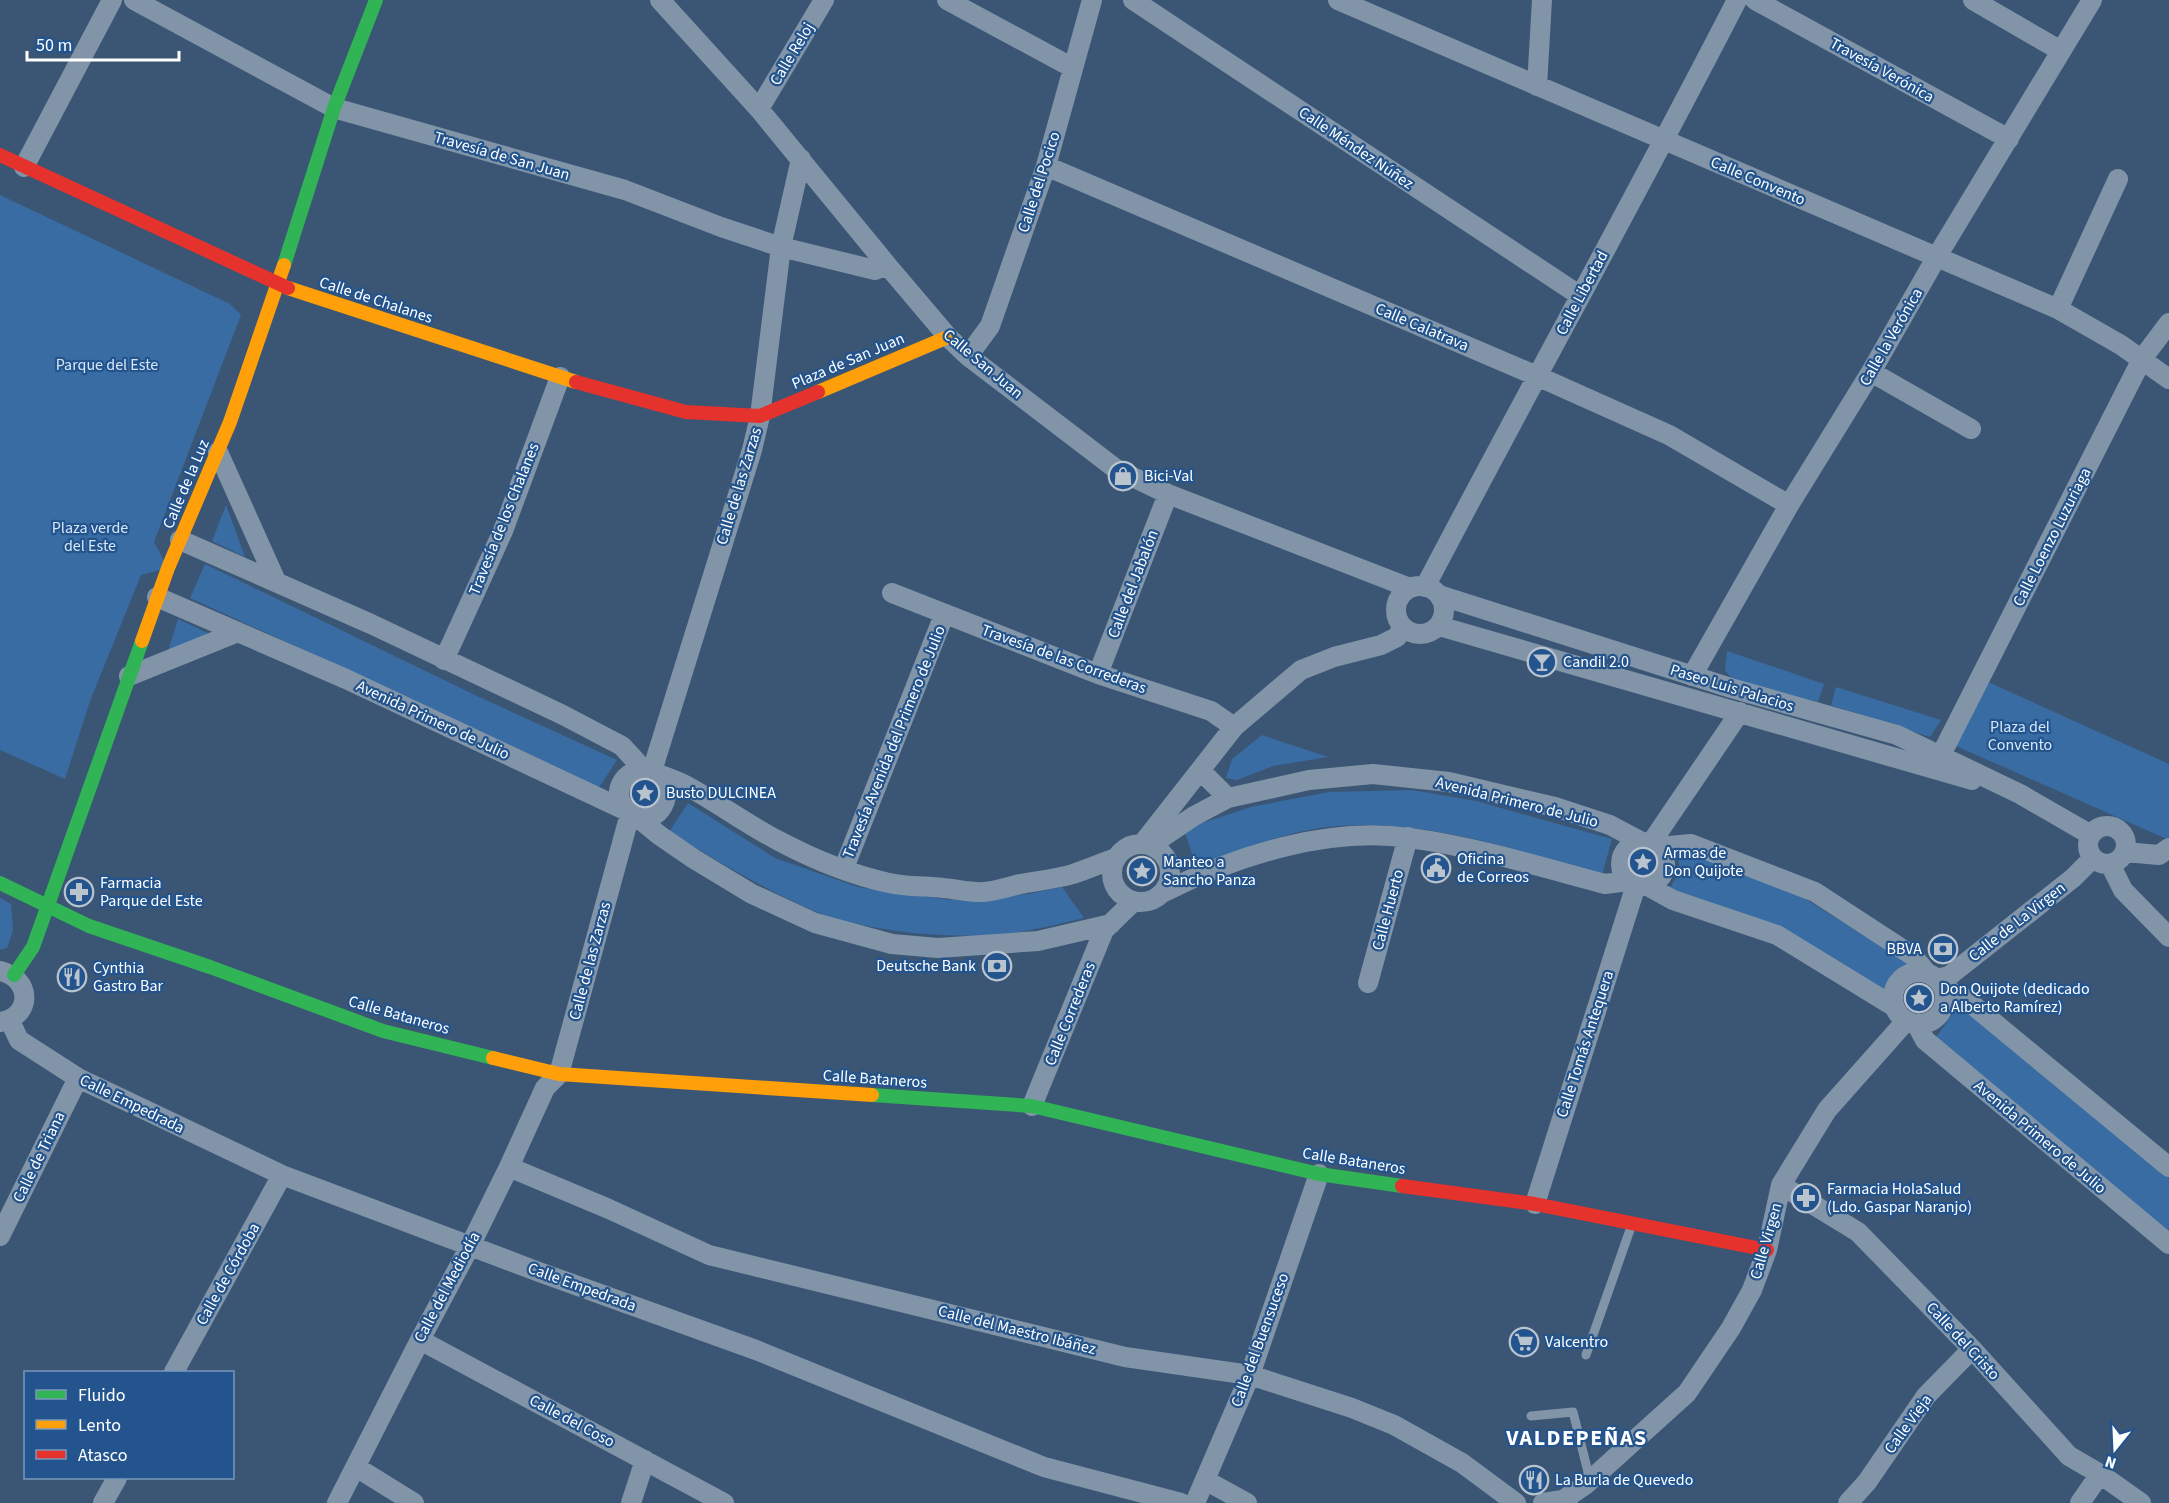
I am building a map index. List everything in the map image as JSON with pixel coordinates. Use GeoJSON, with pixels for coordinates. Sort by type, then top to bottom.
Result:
{"type":"FeatureCollection","features":[{"type":"Feature","properties":{"kind":"street"},"geometry":{"type":"LineString","coordinates":[[24,167],[112,0]]}},
{"type":"Feature","properties":{"kind":"street","name":"Travesía de San Juan"},"geometry":{"type":"LineString","coordinates":[[134,0],[333,108],[625,190],[721,227],[781,247],[875,270],[886,265]]}},
{"type":"Feature","properties":{"kind":"street","name":"Calle de la Luz"},"geometry":{"type":"LineString","coordinates":[[7,973],[33,947],[157,597],[230,422],[278,285],[333,108],[376,0]]}},
{"type":"Feature","properties":{"kind":"street","name":"Calle Reloj"},"geometry":{"type":"LineString","coordinates":[[759,109],[824,0]]}},
{"type":"Feature","properties":{"kind":"street"},"geometry":{"type":"LineString","coordinates":[[947,0],[1073,68]]}},
{"type":"Feature","properties":{"kind":"street","name":"Calle del Pocico"},"geometry":{"type":"LineString","coordinates":[[968,356],[990,326],[1046,166],[1092,0]]}},
{"type":"Feature","properties":{"kind":"street","name":"Calle Méndez Núñez"},"geometry":{"type":"LineString","coordinates":[[1133,0],[1580,296]]}},
{"type":"Feature","properties":{"kind":"street","name":"Calle Convento"},"geometry":{"type":"LineString","coordinates":[[1338,0],[2058,309],[2121,345],[2169,379]]}},
{"type":"Feature","properties":{"kind":"street"},"geometry":{"type":"LineString","coordinates":[[1538,86],[1542,0]]}},
{"type":"Feature","properties":{"kind":"street","name":"Calle Libertad"},"geometry":{"type":"LineString","coordinates":[[1425,590],[1510,424],[1665,141],[1737,0]]}},
{"type":"Feature","properties":{"kind":"street","name":"Travesía Verónica"},"geometry":{"type":"LineString","coordinates":[[1755,0],[2009,139]]}},
{"type":"Feature","properties":{"kind":"street"},"geometry":{"type":"LineString","coordinates":[[1973,0],[2061,51]]}},
{"type":"Feature","properties":{"kind":"street","name":"Calle la Verónica"},"geometry":{"type":"LineString","coordinates":[[1692,676],[1936,258],[2092,0]]}},
{"type":"Feature","properties":{"kind":"street","name":"Calle San Juan"},"geometry":{"type":"LineString","coordinates":[[672,4],[886,265],[948,337],[968,356],[1116,469],[1168,494],[1425,590]]}},
{"type":"Feature","properties":{"kind":"street","name":"Calle de Chalanes"},"geometry":{"type":"LineString","coordinates":[[0,155],[278,285],[560,377],[686,412],[760,416]]}},
{"type":"Feature","properties":{"kind":"street","name":"Calle de las Zarzas"},"geometry":{"type":"LineString","coordinates":[[650,771],[752,450],[760,416],[781,247],[801,159]]}},
{"type":"Feature","properties":{"kind":"street","name":"Calle Calatrava"},"geometry":{"type":"LineString","coordinates":[[1046,166],[1538,376],[1669,435],[1790,505]]}},
{"type":"Feature","properties":{"kind":"street"},"geometry":{"type":"LineString","coordinates":[[2058,309],[2118,179]]}},
{"type":"Feature","properties":{"kind":"street","name":"Calle Loenzo Luzuriaga"},"geometry":{"type":"LineString","coordinates":[[1941,755],[2142,359],[2169,323]]}},
{"type":"Feature","properties":{"kind":"street","name":"Plaza de San Juan"},"geometry":{"type":"LineString","coordinates":[[760,416],[948,337]]}},
{"type":"Feature","properties":{"kind":"street"},"geometry":{"type":"LineString","coordinates":[[1871,372],[1971,429]]}},
{"type":"Feature","properties":{"kind":"street","name":"Travesía de los Chalanes"},"geometry":{"type":"LineString","coordinates":[[444,660],[503,531],[560,377]]}},
{"type":"Feature","properties":{"kind":"street"},"geometry":{"type":"LineString","coordinates":[[218,452],[276,581]]}},
{"type":"Feature","properties":{"kind":"street","name":"Calle del Jabalón"},"geometry":{"type":"LineString","coordinates":[[1098,674],[1168,494]]}},
{"type":"Feature","properties":{"kind":"street"},"geometry":{"type":"LineString","coordinates":[[180,540],[276,581],[563,715],[622,746],[650,771],[663,779],[666,787],[665,804],[660,811],[653,816],[644,817],[631,814],[622,805],[620,789],[628,775],[650,771],[685,785],[778,841],[862,876],[891,883],[983,892],[1072,874],[1116,858],[1127,847],[1147,844],[1160,849],[1170,865],[1171,875],[1164,892]]}},
{"type":"Feature","properties":{"kind":"street"},"geometry":{"type":"LineString","coordinates":[[1425,590],[1443,602],[1445,610],[1439,626],[1433,631],[1417,634],[1402,627],[1398,621],[1396,606],[1404,592],[1425,590]]}},
{"type":"Feature","properties":{"kind":"street","name":"Paseo Luis Palacios"},"geometry":{"type":"LineString","coordinates":[[1425,590],[1731,688],[1897,735],[2020,794],[2091,835]]}},
{"type":"Feature","properties":{"kind":"street","name":"Travesía de las Correderas"},"geometry":{"type":"LineString","coordinates":[[892,593],[1098,674],[1211,711],[1234,727]]}},
{"type":"Feature","properties":{"kind":"street","name":"Avenida Primero de Julio"},"geometry":{"type":"LineString","coordinates":[[157,597],[356,684],[631,814],[694,859],[752,894],[815,923],[892,944],[938,948],[1038,941],[1111,924]]}},
{"type":"Feature","properties":{"kind":"street","name":"Travesía Avenida del Primero de Julio"},"geometry":{"type":"LineString","coordinates":[[844,868],[944,615]]}},
{"type":"Feature","properties":{"kind":"street","name":"Paseo Luis Palacios"},"geometry":{"type":"LineString","coordinates":[[1439,626],[2020,794]]}},
{"type":"Feature","properties":{"kind":"street"},"geometry":{"type":"LineString","coordinates":[[1147,844],[1234,727],[1301,670],[1334,657],[1382,645],[1397,637],[1402,627]]}},
{"type":"Feature","properties":{"kind":"street"},"geometry":{"type":"LineString","coordinates":[[129,676],[238,632]]}},
{"type":"Feature","properties":{"kind":"street"},"geometry":{"type":"LineString","coordinates":[[1731,688],[1738,712]]}},
{"type":"Feature","properties":{"kind":"street"},"geometry":{"type":"LineString","coordinates":[[1650,844],[1738,712],[1756,695]]}},
{"type":"Feature","properties":{"kind":"street"},"geometry":{"type":"LineString","coordinates":[[1201,771],[1228,798]]}},
{"type":"Feature","properties":{"kind":"street","name":"Avenida Primero de Julio"},"geometry":{"type":"LineString","coordinates":[[1147,844],[1228,798],[1309,780],[1373,774],[1449,782],[1555,807],[1611,825],[1650,844]]}},
{"type":"Feature","properties":{"kind":"street","name":"Calle de las Zarzas"},"geometry":{"type":"LineString","coordinates":[[559,1074],[631,814]]}},
{"type":"Feature","properties":{"kind":"street"},"geometry":{"type":"LineString","coordinates":[[2109,858],[2126,840],[2123,834],[2113,827],[2101,827],[2091,835],[2088,846],[2109,858],[2159,855],[2169,848]]}},
{"type":"Feature","properties":{"kind":"street"},"geometry":{"type":"LineString","coordinates":[[1116,858],[1112,875],[1114,884],[1125,898],[1134,901],[1150,901],[1193,878],[1287,845],[1320,839],[1353,836],[1408,837],[1451,845],[1605,884],[1653,883],[1663,873],[1664,860],[1650,844]]}},
{"type":"Feature","properties":{"kind":"street","name":"Calle Huerto"},"geometry":{"type":"LineString","coordinates":[[1368,983],[1408,837]]}},
{"type":"Feature","properties":{"kind":"street"},"geometry":{"type":"LineString","coordinates":[[1893,1006],[1893,990],[1903,976],[1911,973],[1936,980],[1945,996],[1940,1013],[1926,1024],[1911,1023],[1900,1017],[1893,1006],[1777,935],[1673,900],[1637,884],[1621,868],[1621,861],[1628,847],[1650,844],[1691,844],[1815,892],[1913,956],[1936,980],[1963,997],[2169,1167]]}},
{"type":"Feature","properties":{"kind":"street"},"geometry":{"type":"LineString","coordinates":[[2109,858],[2123,890],[2169,937]]}},
{"type":"Feature","properties":{"kind":"street","name":"Calle de La Virgen"},"geometry":{"type":"LineString","coordinates":[[1936,980],[1949,976],[2073,878],[2109,858]]}},
{"type":"Feature","properties":{"kind":"street","name":"Calle Bataneros"},"geometry":{"type":"LineString","coordinates":[[0,883],[89,926],[210,967],[383,1031],[559,1074],[1032,1106],[1319,1174],[1534,1204],[1767,1250]]}},
{"type":"Feature","properties":{"kind":"street","name":"Calle Tomás Antequera"},"geometry":{"type":"LineString","coordinates":[[1534,1204],[1637,884]]}},
{"type":"Feature","properties":{"kind":"street"},"geometry":{"type":"LineString","coordinates":[[1111,924],[1134,901]]}},
{"type":"Feature","properties":{"kind":"street","name":"Calle Correderas"},"geometry":{"type":"LineString","coordinates":[[1032,1106],[1104,930],[1111,924]]}},
{"type":"Feature","properties":{"kind":"street"},"geometry":{"type":"LineString","coordinates":[[5,1021],[20,1012],[25,999],[23,986],[7,973]]}},
{"type":"Feature","properties":{"kind":"street","name":"Calle Empedrada"},"geometry":{"type":"LineString","coordinates":[[5,1021],[19,1040],[78,1078],[282,1175],[756,1350],[1044,1467],[1181,1503]]}},
{"type":"Feature","properties":{"kind":"street","name":"Avenida Primero de Julio"},"geometry":{"type":"LineString","coordinates":[[1911,1023],[1924,1040],[2169,1244]]}},
{"type":"Feature","properties":{"kind":"street","name":"Calle Virgen"},"geometry":{"type":"LineString","coordinates":[[1565,1501],[1687,1393],[1731,1328],[1752,1290],[1767,1250],[1781,1185],[1827,1110],[1911,1023]]}},
{"type":"Feature","properties":{"kind":"street","name":"Calle del Mediodía"},"geometry":{"type":"LineString","coordinates":[[337,1503],[470,1246],[545,1088],[559,1074]]}},
{"type":"Feature","properties":{"kind":"street","name":"Calle de Triana"},"geometry":{"type":"LineString","coordinates":[[0,1236],[78,1078]]}},
{"type":"Feature","properties":{"kind":"street","name":"Calle del Maestro Ibáñez"},"geometry":{"type":"LineString","coordinates":[[509,1167],[609,1209],[709,1255],[1125,1357],[1250,1375],[1352,1408],[1394,1425],[1462,1463],[1516,1503]]}},
{"type":"Feature","properties":{"kind":"street","name":"Calle del Buensuceso"},"geometry":{"type":"LineString","coordinates":[[1195,1503],[1250,1375],[1319,1174]]}},
{"type":"Feature","properties":{"kind":"street","name":"Calle de Córdoba"},"geometry":{"type":"LineString","coordinates":[[175,1371],[282,1175]]}},
{"type":"Feature","properties":{"kind":"street","name":"Calle del Cristo"},"geometry":{"type":"LineString","coordinates":[[1781,1185],[1858,1232],[1972,1349],[2069,1456],[2100,1474],[2141,1503]]}},
{"type":"Feature","properties":{"kind":"street","name":"Calle del Coso"},"geometry":{"type":"LineString","coordinates":[[420,1340],[724,1503]]}},
{"type":"Feature","properties":{"kind":"street","name":"Calle Vieja"},"geometry":{"type":"LineString","coordinates":[[1848,1503],[1867,1482],[1926,1396],[1972,1349]]}},
{"type":"Feature","properties":{"kind":"street"},"geometry":{"type":"LineString","coordinates":[[631,1503],[645,1460]]}},
{"type":"Feature","properties":{"kind":"street"},"geometry":{"type":"LineString","coordinates":[[356,1467],[414,1503]]}},
{"type":"Feature","properties":{"kind":"street"},"geometry":{"type":"LineString","coordinates":[[2080,1503],[2100,1474]]}},
{"type":"Feature","properties":{"kind":"street"},"geometry":{"type":"LineString","coordinates":[[103,1503],[116,1479]]}},
{"type":"Feature","properties":{"kind":"street"},"geometry":{"type":"LineString","coordinates":[[1205,1480],[1246,1503]]}},
{"type":"Feature","properties":{"kind":"street"},"geometry":{"type":"LineString","coordinates":[[1543,1503],[1565,1501]]}},
{"type":"Feature","properties":{"kind":"lane"},"geometry":{"type":"LineString","coordinates":[[1586,1355],[1632,1223]]}},
{"type":"Feature","properties":{"kind":"lane"},"geometry":{"type":"LineString","coordinates":[[1531,1416],[1573,1412],[1590,1480]]}},
{"type":"Feature","properties":{"kind":"green space","name":"Parque del Este"},"geometry":{"type":"Polygon","coordinates":[[[0,195],[230,304],[241,315],[154,542],[168,568],[141,575],[90,701],[65,779],[0,750],[0,195]]]}},
{"type":"Feature","properties":{"kind":"green space"},"geometry":{"type":"Polygon","coordinates":[[[226,505],[245,557],[212,541],[226,505]]]}},
{"type":"Feature","properties":{"kind":"green space"},"geometry":{"type":"Polygon","coordinates":[[[205,564],[477,696],[617,760],[598,789],[422,704],[190,598],[205,564]]]}},
{"type":"Feature","properties":{"kind":"green space"},"geometry":{"type":"Polygon","coordinates":[[[178,619],[214,636],[166,658],[178,619]]]}},
{"type":"Feature","properties":{"kind":"green space"},"geometry":{"type":"Polygon","coordinates":[[[1727,651],[1824,684],[1818,702],[1734,680],[1725,671],[1727,651]]]}},
{"type":"Feature","properties":{"kind":"green space","name":"Plaza del Convento"},"geometry":{"type":"Polygon","coordinates":[[[1988,682],[2169,764],[2169,840],[1956,746],[1988,682]]]}},
{"type":"Feature","properties":{"kind":"green space"},"geometry":{"type":"Polygon","coordinates":[[[1836,687],[1941,720],[1930,737],[1831,705],[1836,687]]]}},
{"type":"Feature","properties":{"kind":"green space"},"geometry":{"type":"Polygon","coordinates":[[[1262,735],[1328,757],[1273,766],[1237,780],[1226,778],[1232,759],[1262,735]]]}},
{"type":"Feature","properties":{"kind":"green space"},"geometry":{"type":"Polygon","coordinates":[[[1412,790],[1476,801],[1612,839],[1602,875],[1471,838],[1405,827],[1371,825],[1337,826],[1301,832],[1196,866],[1184,829],[1251,807],[1329,792],[1412,790]]]}},
{"type":"Feature","properties":{"kind":"green space"},"geometry":{"type":"Polygon","coordinates":[[[688,803],[775,858],[858,887],[951,900],[1029,894],[1062,887],[1084,918],[1021,932],[972,936],[888,930],[836,919],[776,893],[669,832],[688,803]]]}},
{"type":"Feature","properties":{"kind":"green space"},"geometry":{"type":"Polygon","coordinates":[[[1686,851],[1804,898],[1909,964],[1892,973],[1883,995],[1672,895],[1671,886],[1679,873],[1679,855],[1686,851]]]}},
{"type":"Feature","properties":{"kind":"green space"},"geometry":{"type":"Polygon","coordinates":[[[0,898],[11,904],[13,930],[7,948],[0,950],[0,898]]]}},
{"type":"Feature","properties":{"kind":"green space"},"geometry":{"type":"Polygon","coordinates":[[[1960,1003],[2169,1178],[2169,1232],[1935,1039],[1960,1003]]]}},
{"type":"Feature","properties":{"kind":"traffic: fast"},"geometry":{"type":"LineString","coordinates":[[284,265],[334,108],[376,0]]}},
{"type":"Feature","properties":{"kind":"traffic: fast"},"geometry":{"type":"LineString","coordinates":[[14,975],[33,947],[142,641]]}},
{"type":"Feature","properties":{"kind":"traffic: fast"},"geometry":{"type":"LineString","coordinates":[[0,883],[89,926],[210,967],[383,1031],[493,1058]]}},
{"type":"Feature","properties":{"kind":"traffic: fast"},"geometry":{"type":"LineString","coordinates":[[872,1095],[1032,1106],[1319,1174],[1402,1186]]}},
{"type":"Feature","properties":{"kind":"traffic: slow"},"geometry":{"type":"LineString","coordinates":[[142,641],[168,568],[230,422],[284,265]]}},
{"type":"Feature","properties":{"kind":"traffic: slow"},"geometry":{"type":"LineString","coordinates":[[288,288],[576,382]]}},
{"type":"Feature","properties":{"kind":"traffic: slow"},"geometry":{"type":"LineString","coordinates":[[818,392],[948,337]]}},
{"type":"Feature","properties":{"kind":"traffic: slow"},"geometry":{"type":"LineString","coordinates":[[493,1058],[559,1074],[872,1095]]}},
{"type":"Feature","properties":{"kind":"traffic: jam"},"geometry":{"type":"LineString","coordinates":[[0,155],[288,288]]}},
{"type":"Feature","properties":{"kind":"traffic: jam"},"geometry":{"type":"LineString","coordinates":[[576,382],[686,412],[760,416],[818,392]]}},
{"type":"Feature","properties":{"kind":"traffic: jam"},"geometry":{"type":"LineString","coordinates":[[1402,1186],[1535,1204],[1767,1250]]}},
{"type":"Feature","properties":{"kind":"place","name":"Bici-Val"},"geometry":{"type":"Point","coordinates":[1123,476]}},
{"type":"Feature","properties":{"kind":"place","name":"Candil 2.0"},"geometry":{"type":"Point","coordinates":[1542,662]}},
{"type":"Feature","properties":{"kind":"place","name":"Busto DULCINEA"},"geometry":{"type":"Point","coordinates":[645,793]}},
{"type":"Feature","properties":{"kind":"place","name":"Armas de Don Quijote"},"geometry":{"type":"Point","coordinates":[1643,862]}},
{"type":"Feature","properties":{"kind":"place","name":"Oficina de Correos"},"geometry":{"type":"Point","coordinates":[1436,868]}},
{"type":"Feature","properties":{"kind":"place","name":"Manteo a Sancho Panza"},"geometry":{"type":"Point","coordinates":[1142,871]}},
{"type":"Feature","properties":{"kind":"place","name":"Farmacia Parque del Este"},"geometry":{"type":"Point","coordinates":[79,892]}},
{"type":"Feature","properties":{"kind":"place","name":"BBVA"},"geometry":{"type":"Point","coordinates":[1943,949]}},
{"type":"Feature","properties":{"kind":"place","name":"Deutsche Bank"},"geometry":{"type":"Point","coordinates":[997,966]}},
{"type":"Feature","properties":{"kind":"place","name":"Cynthia Gastro Bar"},"geometry":{"type":"Point","coordinates":[72,977]}},
{"type":"Feature","properties":{"kind":"place","name":"Don Quijote (dedicado a Alberto Ramírez)"},"geometry":{"type":"Point","coordinates":[1919,998]}},
{"type":"Feature","properties":{"kind":"place","name":"Farmacia HolaSalud (Ldo. Gaspar Naranjo)"},"geometry":{"type":"Point","coordinates":[1806,1198]}},
{"type":"Feature","properties":{"kind":"place","name":"Valcentro"},"geometry":{"type":"Point","coordinates":[1524,1342]}},
{"type":"Feature","properties":{"kind":"place","name":"La Burla de Quevedo"},"geometry":{"type":"Point","coordinates":[1534,1480]}},
{"type":"Feature","properties":{"kind":"district","name":"VALDEPEÑAS"},"geometry":{"type":"Point","coordinates":[1577,1438]}},
{"type":"Feature","properties":{"kind":"park label","name":"Plaza verde del Este"},"geometry":{"type":"Point","coordinates":[90,537]}}]}
